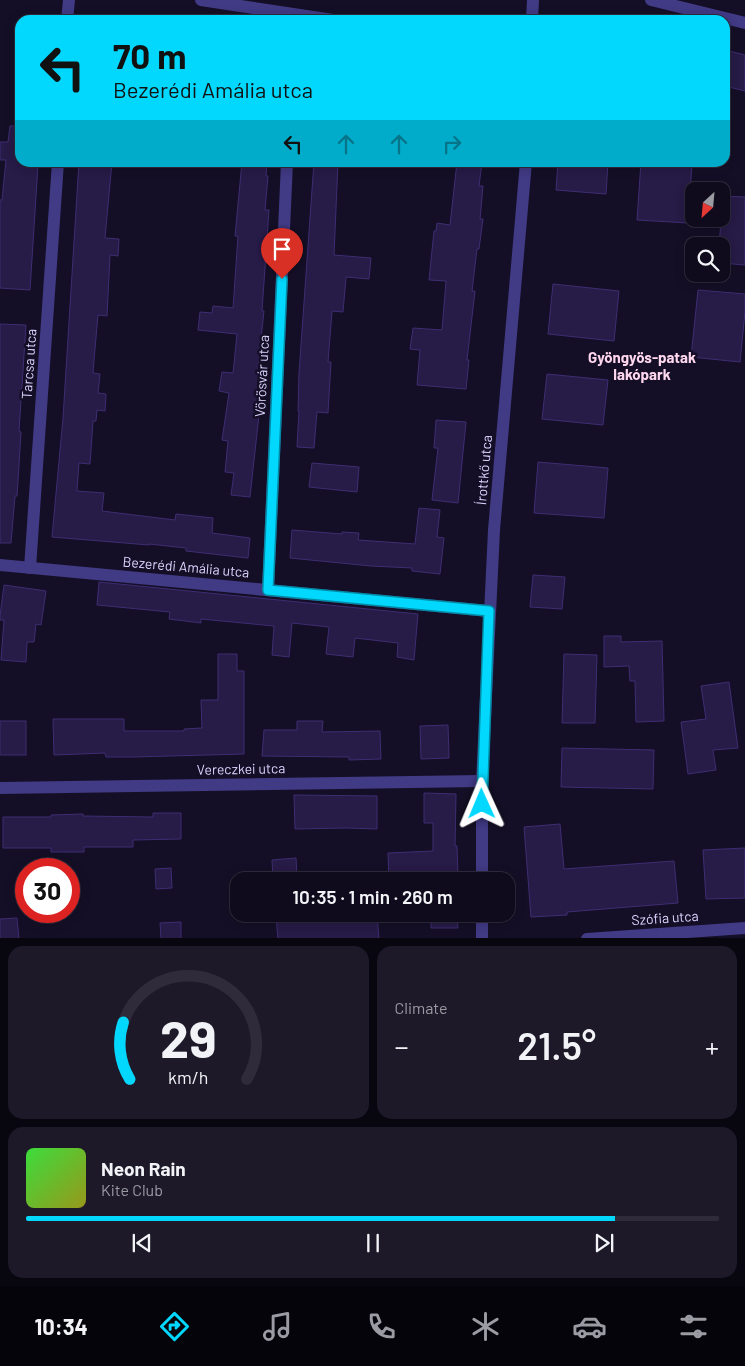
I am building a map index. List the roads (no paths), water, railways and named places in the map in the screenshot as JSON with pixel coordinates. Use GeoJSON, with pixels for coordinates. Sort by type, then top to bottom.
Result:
{"type":"FeatureCollection","features":[{"type":"Feature","properties":{"kind":"street"},"geometry":{"type":"LineString","coordinates":[[68,15],[69,0]]}},
{"type":"Feature","properties":{"kind":"street"},"geometry":{"type":"LineString","coordinates":[[201,0],[283,15]]}},
{"type":"Feature","properties":{"kind":"street"},"geometry":{"type":"LineString","coordinates":[[532,15],[533,0]]}},
{"type":"Feature","properties":{"kind":"street"},"geometry":{"type":"LineString","coordinates":[[651,0],[712,15]]}},
{"type":"Feature","properties":{"kind":"street"},"geometry":{"type":"LineString","coordinates":[[730,19],[745,23]]}},
{"type":"Feature","properties":{"kind":"street","name":"Tarcsa utca"},"geometry":{"type":"LineString","coordinates":[[30,568],[58,167]]}},
{"type":"Feature","properties":{"kind":"street","name":"Vörösvár utca"},"geometry":{"type":"LineString","coordinates":[[268,590],[287,167]]}},
{"type":"Feature","properties":{"kind":"street","name":"Írottkő utca"},"geometry":{"type":"LineString","coordinates":[[482,872],[482,781],[494,530],[526,167]]}},
{"type":"Feature","properties":{"kind":"street","name":"Bezerédi Amália utca"},"geometry":{"type":"LineString","coordinates":[[0,565],[489,611]]}},
{"type":"Feature","properties":{"kind":"street","name":"Vereczkei utca"},"geometry":{"type":"LineString","coordinates":[[0,788],[482,781]]}},
{"type":"Feature","properties":{"kind":"street"},"geometry":{"type":"LineString","coordinates":[[482,922],[482,938]]}},
{"type":"Feature","properties":{"kind":"street","name":"Szófia utca"},"geometry":{"type":"LineString","coordinates":[[586,938],[745,928]]}},
{"type":"Feature","properties":{"kind":"district","name":"Gyöngyös-patak lakópark"},"geometry":{"type":"Point","coordinates":[642,366]}}]}
